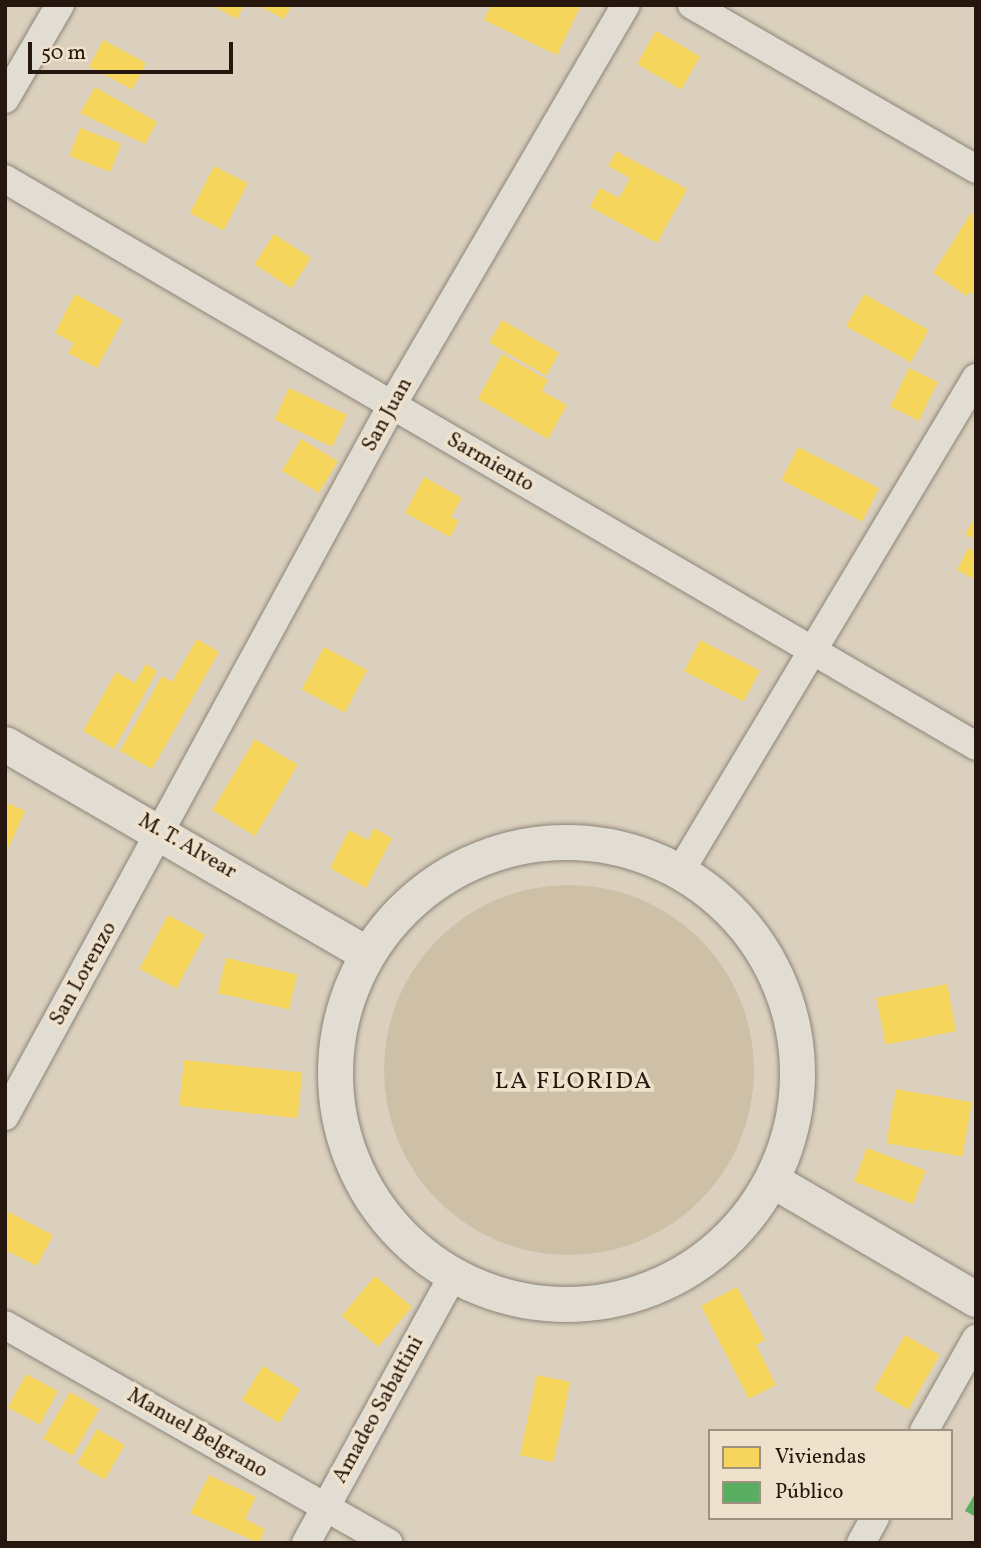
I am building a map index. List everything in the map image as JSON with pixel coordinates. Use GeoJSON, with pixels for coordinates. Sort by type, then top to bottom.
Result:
{"type":"FeatureCollection","features":[{"type":"Feature","properties":{"kind":"street"},"geometry":{"type":"LineString","coordinates":[[5,99],[60,5]]}},
{"type":"Feature","properties":{"kind":"street","name":"San Juan"},"geometry":{"type":"LineString","coordinates":[[163,833],[392,405],[626,5]]}},
{"type":"Feature","properties":{"kind":"street"},"geometry":{"type":"LineString","coordinates":[[692,5],[976,169]]}},
{"type":"Feature","properties":{"kind":"street","name":"Sarmiento"},"geometry":{"type":"LineString","coordinates":[[5,179],[976,746]]}},
{"type":"Feature","properties":{"kind":"street"},"geometry":{"type":"LineString","coordinates":[[681,870],[976,379]]}},
{"type":"Feature","properties":{"kind":"street","name":"M. T. Alvear"},"geometry":{"type":"LineString","coordinates":[[5,744],[163,833],[367,954]]}},
{"type":"Feature","properties":{"kind":"street","name":"San Lorenzo"},"geometry":{"type":"LineString","coordinates":[[5,1116],[163,833]]}},
{"type":"Feature","properties":{"kind":"street"},"geometry":{"type":"LineString","coordinates":[[566,839],[625,847],[681,870],[728,905],[765,952],[789,1006],[798,1065],[792,1124],[772,1180],[736,1231],[689,1270],[632,1296],[571,1306],[522,1300],[452,1277],[403,1240],[365,1191],[342,1134],[334,1072],[342,1011],[367,954],[413,899],[451,870],[507,847],[566,839]]}},
{"type":"Feature","properties":{"kind":"street"},"geometry":{"type":"LineString","coordinates":[[772,1180],[976,1299]]}},
{"type":"Feature","properties":{"kind":"street","name":"Amadeo Sabattini"},"geometry":{"type":"LineString","coordinates":[[306,1543],[452,1277]]}},
{"type":"Feature","properties":{"kind":"street","name":"Manuel Belgrano"},"geometry":{"type":"LineString","coordinates":[[5,1325],[388,1543]]}},
{"type":"Feature","properties":{"kind":"street"},"geometry":{"type":"LineString","coordinates":[[925,1429],[976,1339]]}},
{"type":"Feature","properties":{"kind":"street"},"geometry":{"type":"LineString","coordinates":[[861,1543],[874,1520]]}},
{"type":"Feature","properties":{"kind":"shaded area"},"geometry":{"type":"Polygon","coordinates":[[[569,885],[605,889],[640,899],[672,916],[700,939],[723,967],[740,999],[750,1034],[754,1070],[750,1106],[740,1141],[723,1173],[700,1201],[672,1224],[640,1241],[605,1251],[569,1255],[533,1251],[498,1241],[466,1224],[438,1201],[415,1173],[398,1141],[388,1106],[384,1070],[388,1034],[398,999],[415,967],[438,939],[466,916],[498,899],[533,889],[569,885]]]}},
{"type":"Feature","properties":{"kind":"building: Viviendas"},"geometry":{"type":"Polygon","coordinates":[[[211,5],[244,5],[237,19],[211,5]]]}},
{"type":"Feature","properties":{"kind":"building: Viviendas"},"geometry":{"type":"Polygon","coordinates":[[[257,5],[292,5],[284,19],[257,5]]]}},
{"type":"Feature","properties":{"kind":"building: Viviendas"},"geometry":{"type":"Polygon","coordinates":[[[491,5],[581,5],[557,55],[484,20],[491,5]]]}},
{"type":"Feature","properties":{"kind":"building: Viviendas"},"geometry":{"type":"Polygon","coordinates":[[[656,31],[700,56],[681,89],[637,64],[656,31]]]}},
{"type":"Feature","properties":{"kind":"building: Viviendas"},"geometry":{"type":"Polygon","coordinates":[[[103,40],[146,63],[132,89],[89,66],[103,40]]]}},
{"type":"Feature","properties":{"kind":"building: Viviendas"},"geometry":{"type":"Polygon","coordinates":[[[95,87],[157,122],[145,144],[80,113],[95,87]]]}},
{"type":"Feature","properties":{"kind":"building: Viviendas"},"geometry":{"type":"Polygon","coordinates":[[[80,128],[121,144],[110,172],[69,156],[80,128]]]}},
{"type":"Feature","properties":{"kind":"building: Viviendas"},"geometry":{"type":"Polygon","coordinates":[[[616,151],[687,189],[657,243],[590,207],[600,188],[619,198],[630,178],[608,166],[616,151]]]}},
{"type":"Feature","properties":{"kind":"building: Viviendas"},"geometry":{"type":"Polygon","coordinates":[[[214,166],[248,183],[224,230],[190,213],[214,166]]]}},
{"type":"Feature","properties":{"kind":"building: Viviendas"},"geometry":{"type":"Polygon","coordinates":[[[971,213],[976,217],[976,296],[970,292],[967,296],[933,273],[971,213]]]}},
{"type":"Feature","properties":{"kind":"building: Viviendas"},"geometry":{"type":"Polygon","coordinates":[[[274,234],[311,258],[291,288],[254,264],[274,234]]]}},
{"type":"Feature","properties":{"kind":"building: Viviendas"},"geometry":{"type":"Polygon","coordinates":[[[75,294],[123,320],[97,368],[68,353],[74,343],[55,333],[75,294]]]}},
{"type":"Feature","properties":{"kind":"building: Viviendas"},"geometry":{"type":"Polygon","coordinates":[[[864,294],[929,330],[911,362],[846,326],[864,294]]]}},
{"type":"Feature","properties":{"kind":"building: Viviendas"},"geometry":{"type":"Polygon","coordinates":[[[502,320],[559,353],[546,376],[489,343],[502,320]]]}},
{"type":"Feature","properties":{"kind":"building: Viviendas"},"geometry":{"type":"Polygon","coordinates":[[[502,354],[548,380],[542,391],[567,405],[548,439],[478,399],[502,354]]]}},
{"type":"Feature","properties":{"kind":"building: Viviendas"},"geometry":{"type":"Polygon","coordinates":[[[909,368],[938,382],[919,421],[890,407],[909,368]]]}},
{"type":"Feature","properties":{"kind":"building: Viviendas"},"geometry":{"type":"Polygon","coordinates":[[[289,388],[347,415],[332,447],[274,420],[289,388]]]}},
{"type":"Feature","properties":{"kind":"building: Viviendas"},"geometry":{"type":"Polygon","coordinates":[[[301,439],[338,461],[319,493],[282,471],[301,439]]]}},
{"type":"Feature","properties":{"kind":"building: Viviendas"},"geometry":{"type":"Polygon","coordinates":[[[798,447],[879,488],[862,521],[781,480],[798,447]]]}},
{"type":"Feature","properties":{"kind":"building: Viviendas"},"geometry":{"type":"Polygon","coordinates":[[[424,477],[462,498],[451,517],[459,521],[450,537],[405,513],[424,477]]]}},
{"type":"Feature","properties":{"kind":"building: Viviendas"},"geometry":{"type":"Polygon","coordinates":[[[976,516],[976,540],[965,534],[976,516]]]}},
{"type":"Feature","properties":{"kind":"building: Viviendas"},"geometry":{"type":"Polygon","coordinates":[[[968,548],[976,552],[976,580],[957,570],[968,548]]]}},
{"type":"Feature","properties":{"kind":"building: Viviendas"},"geometry":{"type":"Polygon","coordinates":[[[197,639],[219,652],[152,769],[120,751],[162,676],[172,682],[197,639]]]}},
{"type":"Feature","properties":{"kind":"building: Viviendas"},"geometry":{"type":"Polygon","coordinates":[[[700,640],[760,670],[744,702],[684,671],[700,640]]]}},
{"type":"Feature","properties":{"kind":"building: Viviendas"},"geometry":{"type":"Polygon","coordinates":[[[324,647],[367,670],[345,712],[301,689],[324,647]]]}},
{"type":"Feature","properties":{"kind":"building: Viviendas"},"geometry":{"type":"Polygon","coordinates":[[[146,664],[157,671],[114,749],[83,731],[116,672],[135,683],[146,664]]]}},
{"type":"Feature","properties":{"kind":"building: Viviendas"},"geometry":{"type":"Polygon","coordinates":[[[255,739],[298,765],[255,836],[212,810],[255,739]]]}},
{"type":"Feature","properties":{"kind":"building: Viviendas"},"geometry":{"type":"Polygon","coordinates":[[[5,802],[25,811],[5,856],[5,802]]]}},
{"type":"Feature","properties":{"kind":"building: Viviendas"},"geometry":{"type":"Polygon","coordinates":[[[374,828],[392,838],[366,888],[330,868],[349,830],[368,840],[374,828]]]}},
{"type":"Feature","properties":{"kind":"building: Viviendas"},"geometry":{"type":"Polygon","coordinates":[[[168,915],[205,935],[176,989],[139,969],[168,915]]]}},
{"type":"Feature","properties":{"kind":"building: Viviendas"},"geometry":{"type":"Polygon","coordinates":[[[226,958],[297,974],[289,1009],[218,993],[226,958]]]}},
{"type":"Feature","properties":{"kind":"building: Viviendas"},"geometry":{"type":"Polygon","coordinates":[[[947,984],[956,1031],[885,1045],[876,998],[947,984]]]}},
{"type":"Feature","properties":{"kind":"building: Viviendas"},"geometry":{"type":"Polygon","coordinates":[[[184,1060],[302,1072],[298,1118],[179,1106],[184,1060]]]}},
{"type":"Feature","properties":{"kind":"building: Viviendas"},"geometry":{"type":"Polygon","coordinates":[[[896,1089],[972,1102],[962,1157],[886,1143],[896,1089]]]}},
{"type":"Feature","properties":{"kind":"building: Viviendas"},"geometry":{"type":"Polygon","coordinates":[[[867,1148],[926,1171],[913,1204],[854,1182],[867,1148]]]}},
{"type":"Feature","properties":{"kind":"building: Viviendas"},"geometry":{"type":"Polygon","coordinates":[[[5,1210],[53,1235],[37,1266],[5,1250],[5,1210]]]}},
{"type":"Feature","properties":{"kind":"building: Viviendas"},"geometry":{"type":"Polygon","coordinates":[[[375,1276],[412,1307],[378,1347],[342,1316],[375,1276]]]}},
{"type":"Feature","properties":{"kind":"building: Viviendas"},"geometry":{"type":"Polygon","coordinates":[[[737,1287],[765,1340],[756,1345],[776,1385],[749,1399],[701,1306],[737,1287]]]}},
{"type":"Feature","properties":{"kind":"building: Viviendas"},"geometry":{"type":"Polygon","coordinates":[[[905,1335],[940,1355],[908,1410],[874,1390],[905,1335]]]}},
{"type":"Feature","properties":{"kind":"building: Viviendas"},"geometry":{"type":"Polygon","coordinates":[[[263,1366],[300,1389],[279,1423],[242,1400],[263,1366]]]}},
{"type":"Feature","properties":{"kind":"building: Viviendas"},"geometry":{"type":"Polygon","coordinates":[[[26,1374],[58,1391],[40,1424],[8,1408],[26,1374]]]}},
{"type":"Feature","properties":{"kind":"building: Viviendas"},"geometry":{"type":"Polygon","coordinates":[[[537,1375],[570,1382],[553,1462],[520,1455],[537,1375]]]}},
{"type":"Feature","properties":{"kind":"building: Viviendas"},"geometry":{"type":"Polygon","coordinates":[[[70,1392],[99,1409],[72,1456],[43,1439],[70,1392]]]}},
{"type":"Feature","properties":{"kind":"building: Viviendas"},"geometry":{"type":"Polygon","coordinates":[[[97,1429],[125,1445],[105,1480],[77,1464],[97,1429]]]}},
{"type":"Feature","properties":{"kind":"building: Viviendas"},"geometry":{"type":"Polygon","coordinates":[[[209,1475],[256,1497],[245,1519],[265,1529],[259,1543],[190,1513],[209,1475]]]}},
{"type":"Feature","properties":{"kind":"building: Público"},"geometry":{"type":"Polygon","coordinates":[[[976,1492],[976,1517],[965,1511],[976,1492]]]}},
{"type":"Feature","properties":{"kind":"district","name":"LA FLORIDA"},"geometry":{"type":"Point","coordinates":[574,1083]}}]}
